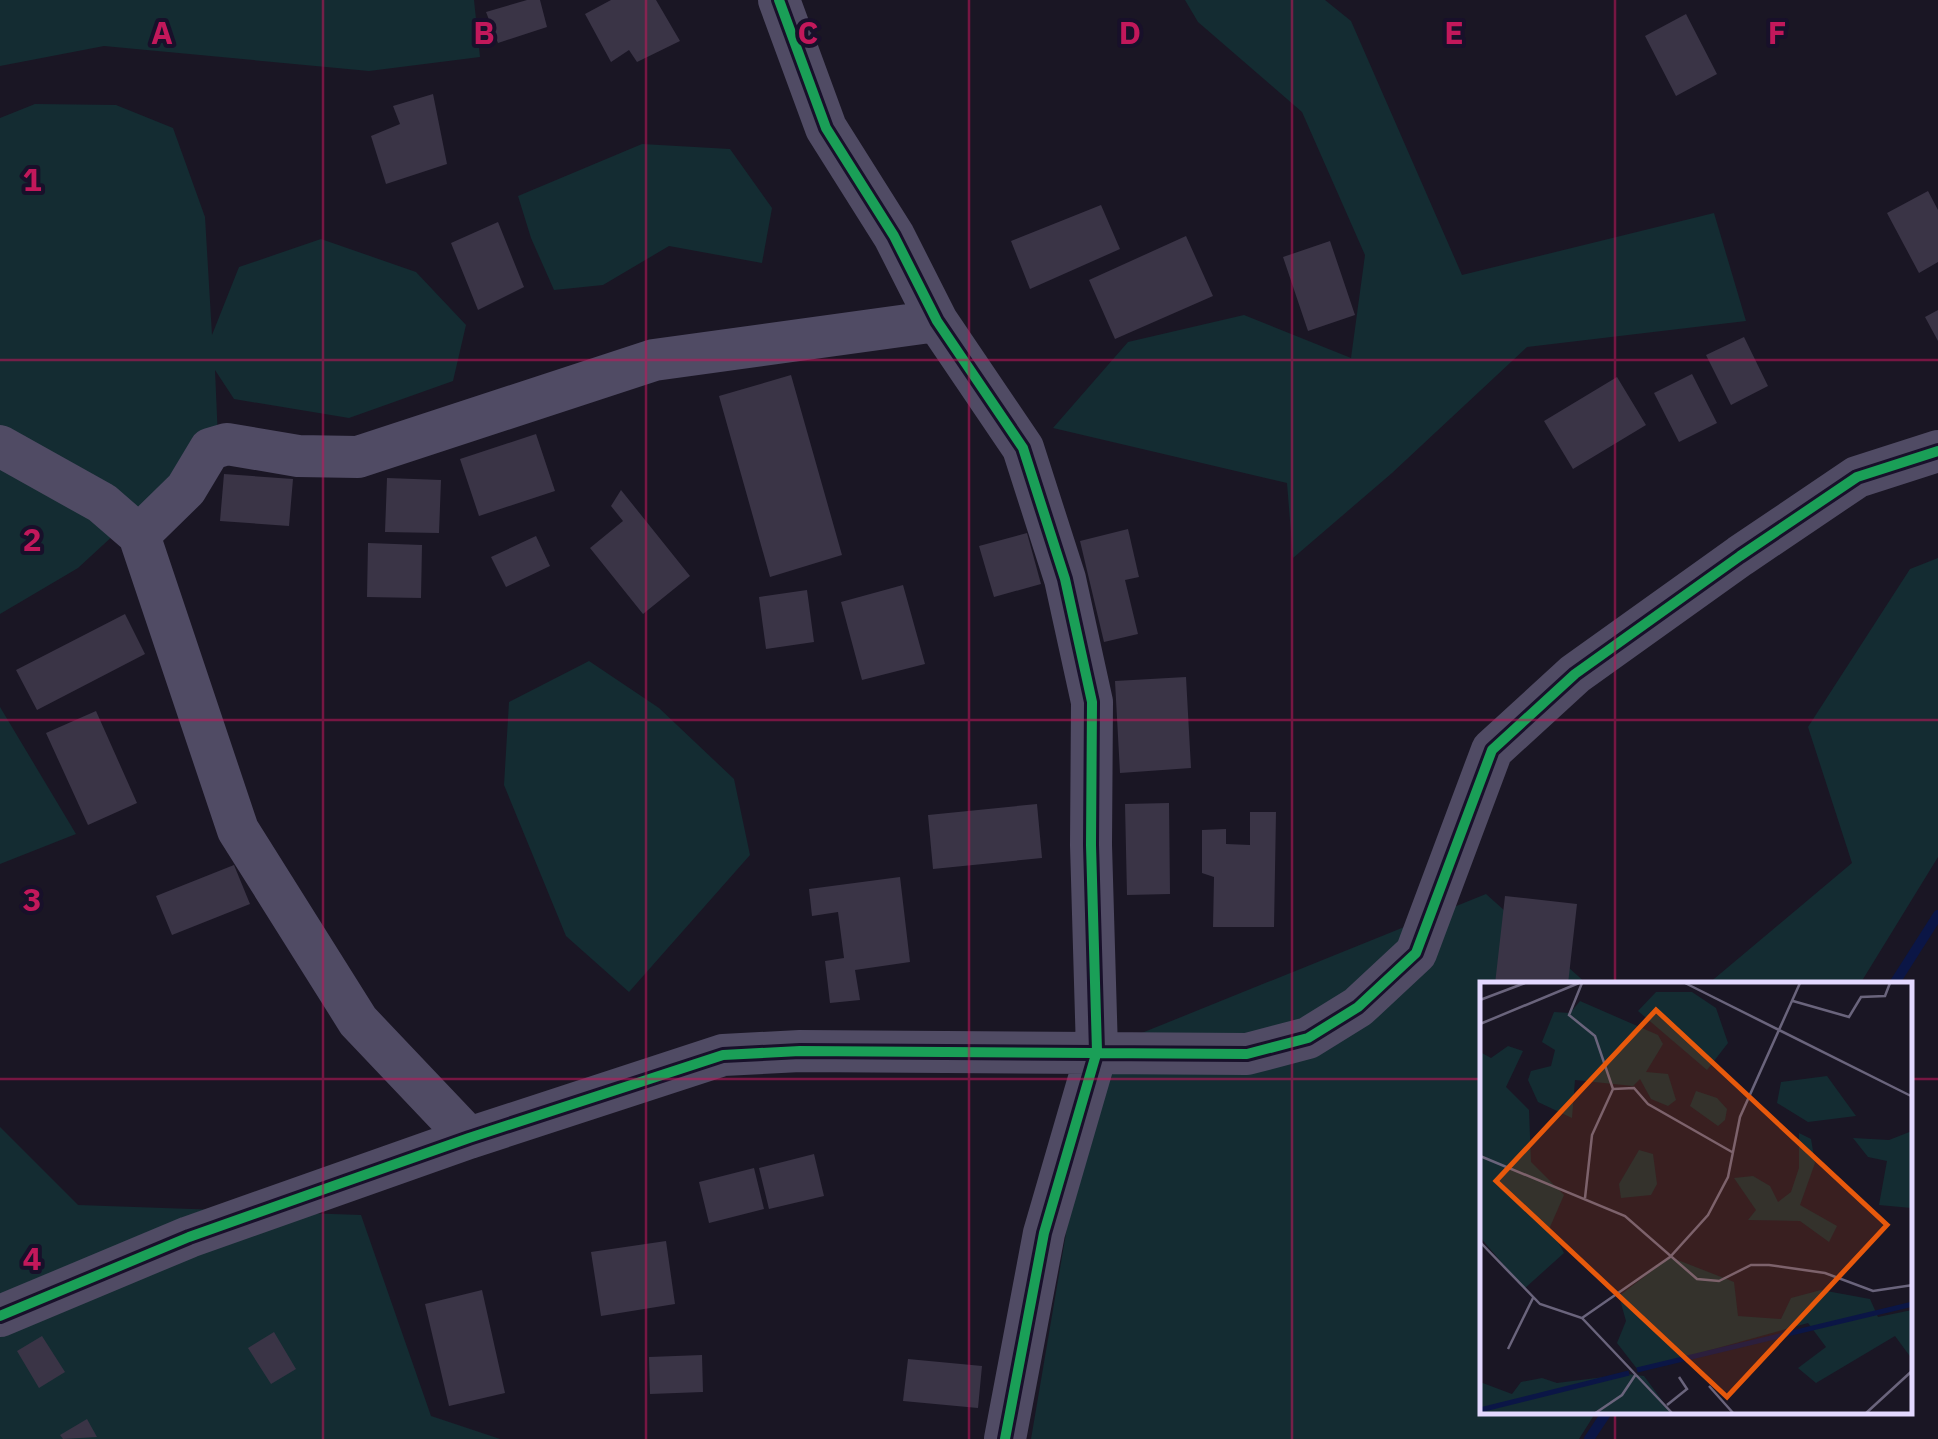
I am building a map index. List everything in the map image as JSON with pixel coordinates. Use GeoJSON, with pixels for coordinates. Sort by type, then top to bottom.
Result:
{"type":"FeatureCollection","features":[{"type":"Feature","properties":{"kind":"street"},"geometry":{"type":"LineString","coordinates":[[780,0],[826,128],[894,236],[937,322],[1024,448],[1065,579],[1092,702],[1091,845],[1097,1052],[1044,1233],[1006,1439]]}},
{"type":"Feature","properties":{"kind":"street"},"geometry":{"type":"LineString","coordinates":[[139,535],[186,489],[210,449],[226,444],[298,456],[358,457],[654,360],[937,322]]}},
{"type":"Feature","properties":{"kind":"street"},"geometry":{"type":"LineString","coordinates":[[0,446],[102,503],[139,535],[238,830],[358,1020],[469,1138]]}},
{"type":"Feature","properties":{"kind":"street"},"geometry":{"type":"LineString","coordinates":[[0,1316],[189,1237],[469,1138],[722,1055],[800,1050],[1247,1054],[1308,1038],[1358,1007],[1416,953],[1492,750],[1575,674],[1754,546],[1857,477],[1938,451]]}},
{"type":"Feature","properties":{"kind":"green space"},"geometry":{"type":"Polygon","coordinates":[[[0,0],[474,0],[480,57],[369,71],[104,46],[0,66],[0,0]]]}},
{"type":"Feature","properties":{"kind":"green space"},"geometry":{"type":"Polygon","coordinates":[[[1185,0],[1325,0],[1351,21],[1462,275],[1714,213],[1746,321],[1527,347],[1392,473],[1293,558],[1287,483],[1053,428],[1128,342],[1244,315],[1351,358],[1365,255],[1302,112],[1198,22],[1185,0]]]}},
{"type":"Feature","properties":{"kind":"green space"},"geometry":{"type":"Polygon","coordinates":[[[35,104],[116,105],[173,128],[205,217],[212,335],[239,267],[321,239],[416,272],[466,325],[453,381],[349,418],[234,399],[215,370],[218,439],[78,568],[0,614],[0,118],[35,104]]]}},
{"type":"Feature","properties":{"kind":"green space"},"geometry":{"type":"Polygon","coordinates":[[[642,144],[730,149],[772,208],[762,263],[669,246],[603,285],[554,290],[518,196],[642,144]]]}},
{"type":"Feature","properties":{"kind":"green space"},"geometry":{"type":"Polygon","coordinates":[[[1938,558],[1938,857],[1861,982],[1710,982],[1852,863],[1808,727],[1910,569],[1938,558]]]}},
{"type":"Feature","properties":{"kind":"green space"},"geometry":{"type":"Polygon","coordinates":[[[589,661],[659,708],[734,779],[750,855],[629,992],[566,936],[504,785],[509,702],[589,661]]]}},
{"type":"Feature","properties":{"kind":"green space"},"geometry":{"type":"Polygon","coordinates":[[[0,707],[76,834],[0,864],[0,707]]]}},
{"type":"Feature","properties":{"kind":"green space"},"geometry":{"type":"Polygon","coordinates":[[[1486,894],[1585,982],[1480,982],[1480,1414],[1595,1414],[1579,1439],[1031,1439],[1097,1051],[1486,894]]]}},
{"type":"Feature","properties":{"kind":"green space"},"geometry":{"type":"Polygon","coordinates":[[[0,1127],[78,1205],[361,1215],[431,1416],[500,1439],[0,1439],[0,1127]]]}},
{"type":"Feature","properties":{"kind":"building"},"geometry":{"type":"Polygon","coordinates":[[[540,0],[547,27],[498,43],[486,12],[540,0]]]}},
{"type":"Feature","properties":{"kind":"building"},"geometry":{"type":"Polygon","coordinates":[[[611,0],[656,0],[680,41],[637,62],[629,50],[611,62],[585,14],[611,0]]]}},
{"type":"Feature","properties":{"kind":"building"},"geometry":{"type":"Polygon","coordinates":[[[1686,14],[1717,74],[1676,96],[1645,36],[1686,14]]]}},
{"type":"Feature","properties":{"kind":"building"},"geometry":{"type":"Polygon","coordinates":[[[433,94],[447,164],[386,184],[371,136],[400,124],[393,106],[433,94]]]}},
{"type":"Feature","properties":{"kind":"building"},"geometry":{"type":"Polygon","coordinates":[[[1928,191],[1938,210],[1938,262],[1919,273],[1887,213],[1928,191]]]}},
{"type":"Feature","properties":{"kind":"building"},"geometry":{"type":"Polygon","coordinates":[[[1101,205],[1120,249],[1030,289],[1011,241],[1101,205]]]}},
{"type":"Feature","properties":{"kind":"building"},"geometry":{"type":"Polygon","coordinates":[[[498,222],[524,287],[478,310],[451,243],[498,222]]]}},
{"type":"Feature","properties":{"kind":"building"},"geometry":{"type":"Polygon","coordinates":[[[1186,236],[1213,296],[1115,339],[1089,280],[1186,236]]]}},
{"type":"Feature","properties":{"kind":"building"},"geometry":{"type":"Polygon","coordinates":[[[1330,241],[1355,315],[1308,331],[1283,257],[1330,241]]]}},
{"type":"Feature","properties":{"kind":"building"},"geometry":{"type":"Polygon","coordinates":[[[1938,310],[1938,341],[1925,317],[1938,310]]]}},
{"type":"Feature","properties":{"kind":"building"},"geometry":{"type":"Polygon","coordinates":[[[1744,337],[1768,386],[1731,405],[1706,355],[1744,337]]]}},
{"type":"Feature","properties":{"kind":"building"},"geometry":{"type":"Polygon","coordinates":[[[1692,374],[1717,423],[1679,442],[1654,393],[1692,374]]]}},
{"type":"Feature","properties":{"kind":"building"},"geometry":{"type":"Polygon","coordinates":[[[791,375],[842,555],[770,577],[719,396],[791,375]]]}},
{"type":"Feature","properties":{"kind":"building"},"geometry":{"type":"Polygon","coordinates":[[[1617,377],[1646,425],[1573,469],[1544,421],[1617,377]]]}},
{"type":"Feature","properties":{"kind":"building"},"geometry":{"type":"Polygon","coordinates":[[[536,434],[555,491],[479,516],[460,459],[536,434]]]}},
{"type":"Feature","properties":{"kind":"building"},"geometry":{"type":"Polygon","coordinates":[[[224,474],[293,479],[289,526],[220,521],[224,474]]]}},
{"type":"Feature","properties":{"kind":"building"},"geometry":{"type":"Polygon","coordinates":[[[387,478],[441,480],[439,533],[385,532],[387,478]]]}},
{"type":"Feature","properties":{"kind":"building"},"geometry":{"type":"Polygon","coordinates":[[[621,490],[690,576],[643,614],[590,548],[623,521],[611,506],[621,490]]]}},
{"type":"Feature","properties":{"kind":"building"},"geometry":{"type":"Polygon","coordinates":[[[1128,529],[1139,577],[1125,580],[1138,634],[1104,642],[1080,541],[1128,529]]]}},
{"type":"Feature","properties":{"kind":"building"},"geometry":{"type":"Polygon","coordinates":[[[1027,533],[1041,584],[994,597],[979,546],[1027,533]]]}},
{"type":"Feature","properties":{"kind":"building"},"geometry":{"type":"Polygon","coordinates":[[[536,536],[550,566],[506,587],[491,557],[536,536]]]}},
{"type":"Feature","properties":{"kind":"building"},"geometry":{"type":"Polygon","coordinates":[[[368,543],[422,545],[421,598],[367,597],[368,543]]]}},
{"type":"Feature","properties":{"kind":"building"},"geometry":{"type":"Polygon","coordinates":[[[903,585],[925,664],[862,680],[841,602],[903,585]]]}},
{"type":"Feature","properties":{"kind":"building"},"geometry":{"type":"Polygon","coordinates":[[[807,590],[814,642],[766,649],[759,597],[807,590]]]}},
{"type":"Feature","properties":{"kind":"building"},"geometry":{"type":"Polygon","coordinates":[[[125,614],[145,654],[37,710],[16,670],[125,614]]]}},
{"type":"Feature","properties":{"kind":"building"},"geometry":{"type":"Polygon","coordinates":[[[1186,677],[1191,768],[1120,773],[1115,681],[1186,677]]]}},
{"type":"Feature","properties":{"kind":"building"},"geometry":{"type":"Polygon","coordinates":[[[96,711],[137,803],[88,825],[46,733],[96,711]]]}},
{"type":"Feature","properties":{"kind":"building"},"geometry":{"type":"Polygon","coordinates":[[[1169,803],[1170,894],[1127,895],[1125,804],[1169,803]]]}},
{"type":"Feature","properties":{"kind":"building"},"geometry":{"type":"Polygon","coordinates":[[[1037,804],[1042,858],[933,869],[928,815],[1037,804]]]}},
{"type":"Feature","properties":{"kind":"building"},"geometry":{"type":"Polygon","coordinates":[[[1250,812],[1276,812],[1274,927],[1213,927],[1214,877],[1202,873],[1202,830],[1226,829],[1226,844],[1250,845],[1250,812]]]}},
{"type":"Feature","properties":{"kind":"building"},"geometry":{"type":"Polygon","coordinates":[[[234,865],[250,904],[172,935],[156,896],[234,865]]]}},
{"type":"Feature","properties":{"kind":"building"},"geometry":{"type":"Polygon","coordinates":[[[900,877],[910,962],[855,970],[860,1000],[830,1003],[825,961],[844,958],[838,912],[812,916],[809,889],[900,877]]]}},
{"type":"Feature","properties":{"kind":"building"},"geometry":{"type":"Polygon","coordinates":[[[1505,896],[1577,904],[1568,982],[1495,982],[1505,896]]]}},
{"type":"Feature","properties":{"kind":"building"},"geometry":{"type":"Polygon","coordinates":[[[814,1154],[824,1196],[769,1209],[759,1168],[814,1154]]]}},
{"type":"Feature","properties":{"kind":"building"},"geometry":{"type":"Polygon","coordinates":[[[754,1168],[764,1209],[709,1223],[699,1182],[754,1168]]]}},
{"type":"Feature","properties":{"kind":"building"},"geometry":{"type":"Polygon","coordinates":[[[666,1241],[675,1304],[601,1316],[591,1252],[666,1241]]]}},
{"type":"Feature","properties":{"kind":"building"},"geometry":{"type":"Polygon","coordinates":[[[482,1290],[505,1393],[449,1406],[425,1304],[482,1290]]]}},
{"type":"Feature","properties":{"kind":"building"},"geometry":{"type":"Polygon","coordinates":[[[274,1332],[296,1369],[271,1384],[248,1348],[274,1332]]]}},
{"type":"Feature","properties":{"kind":"building"},"geometry":{"type":"Polygon","coordinates":[[[42,1336],[65,1372],[39,1388],[17,1351],[42,1336]]]}},
{"type":"Feature","properties":{"kind":"building"},"geometry":{"type":"Polygon","coordinates":[[[702,1355],[703,1392],[650,1394],[649,1357],[702,1355]]]}},
{"type":"Feature","properties":{"kind":"building"},"geometry":{"type":"Polygon","coordinates":[[[908,1359],[982,1366],[978,1408],[903,1401],[908,1359]]]}},
{"type":"Feature","properties":{"kind":"building"},"geometry":{"type":"Polygon","coordinates":[[[87,1419],[97,1437],[63,1439],[60,1435],[87,1419]]]}},
{"type":"Feature","properties":{"kind":"waterway"},"geometry":{"type":"LineString","coordinates":[[1895,982],[1938,915]]}},
{"type":"Feature","properties":{"kind":"waterway"},"geometry":{"type":"LineString","coordinates":[[1589,1439],[1606,1414]]}},
{"type":"Feature","properties":{"kind":"cycle path"},"geometry":{"type":"LineString","coordinates":[[779,0],[826,128],[894,236],[937,321],[1023,448],[1065,579],[1092,702],[1091,845],[1097,1051],[1044,1233],[1005,1439]]}},
{"type":"Feature","properties":{"kind":"cycle path"},"geometry":{"type":"LineString","coordinates":[[0,1316],[189,1237],[469,1138],[723,1055],[800,1051],[1247,1054],[1308,1038],[1358,1007],[1416,953],[1492,750],[1575,674],[1857,477],[1938,451]]}}]}
